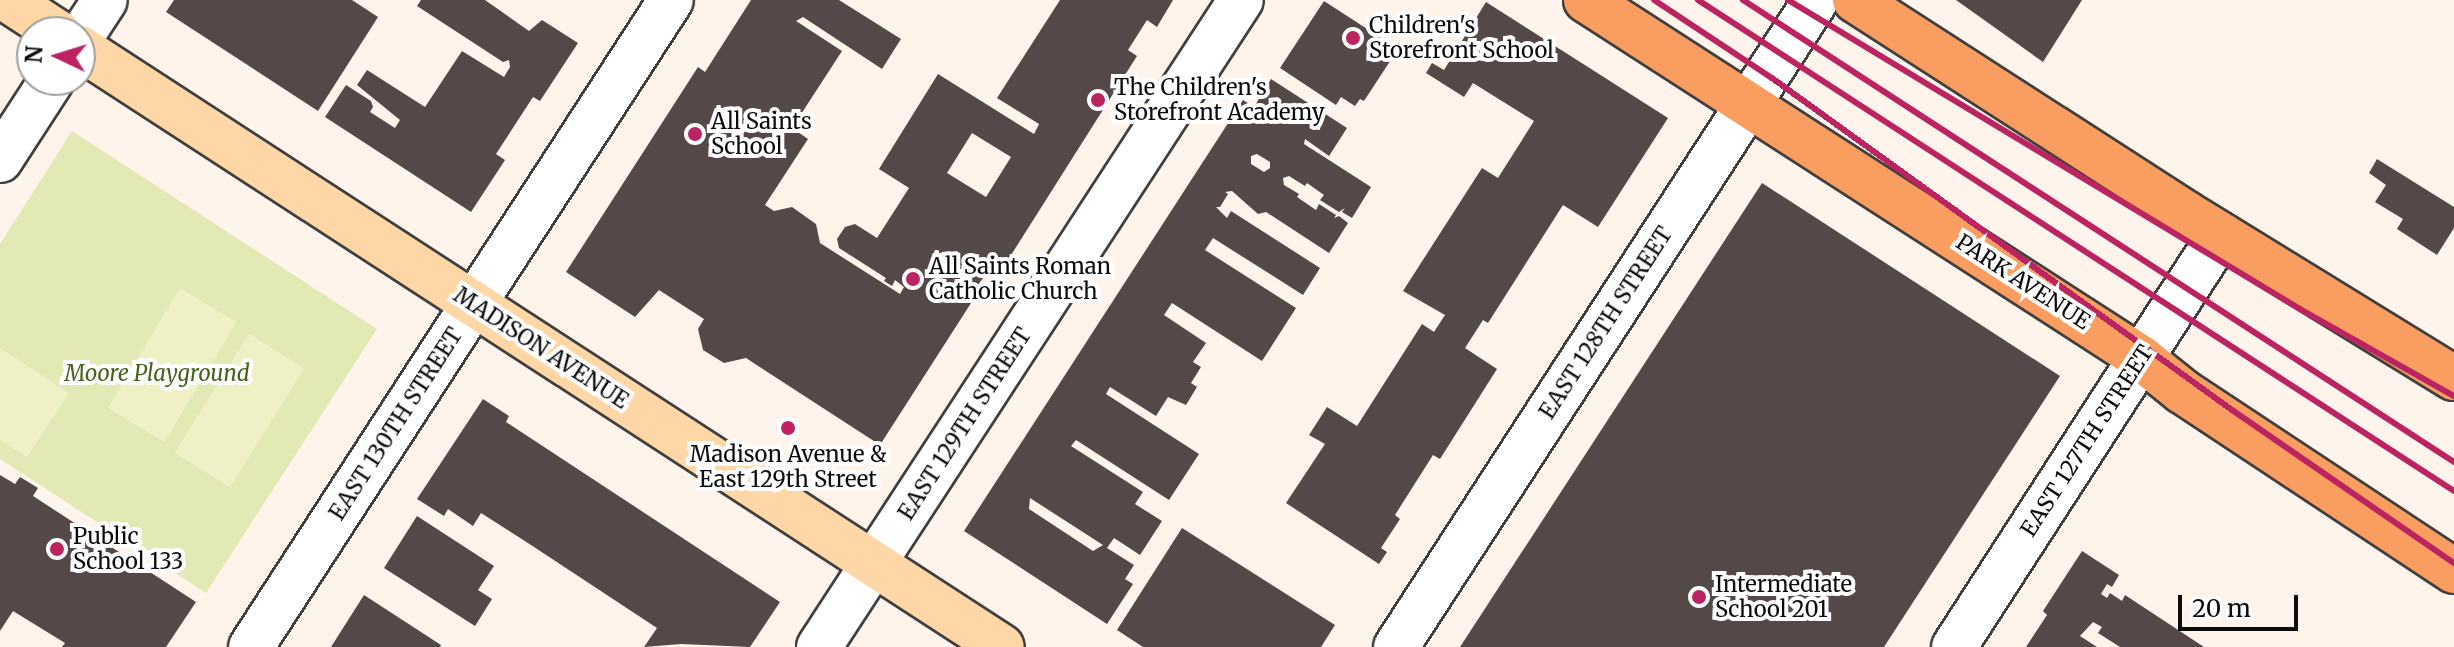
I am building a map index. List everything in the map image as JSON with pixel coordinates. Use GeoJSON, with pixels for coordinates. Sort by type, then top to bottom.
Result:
{"type":"FeatureCollection","features":[{"type":"Feature","properties":{"kind":"main road"},"geometry":{"type":"LineString","coordinates":[[8,0],[32,16]]}},
{"type":"Feature","properties":{"kind":"main road","name":"PARK AVENUE"},"geometry":{"type":"LineString","coordinates":[[1586,0],[2141,358],[2182,391],[2454,571]]}},
{"type":"Feature","properties":{"kind":"main road"},"geometry":{"type":"LineString","coordinates":[[1855,0],[2221,235],[2454,378]]}},
{"type":"Feature","properties":{"kind":"main road","name":"MADISON AVENUE"},"geometry":{"type":"LineString","coordinates":[[96,58],[1002,647]]}},
{"type":"Feature","properties":{"kind":"street","name":"EAST 130TH STREET"},"geometry":{"type":"LineString","coordinates":[[251,647],[671,0]]}},
{"type":"Feature","properties":{"kind":"street","name":"EAST 129TH STREET"},"geometry":{"type":"LineString","coordinates":[[819,647],[1241,0]]}},
{"type":"Feature","properties":{"kind":"street","name":"EAST 128TH STREET"},"geometry":{"type":"LineString","coordinates":[[1396,647],[1816,0]]}},
{"type":"Feature","properties":{"kind":"street"},"geometry":{"type":"LineString","coordinates":[[0,160],[42,96]]}},
{"type":"Feature","properties":{"kind":"street","name":"EAST 127TH STREET"},"geometry":{"type":"LineString","coordinates":[[1954,647],[2221,235]]}},
{"type":"Feature","properties":{"kind":"green space","name":"Moore Playground"},"geometry":{"type":"Polygon","coordinates":[[[72,131],[377,329],[206,593],[0,459],[0,244],[72,131]]]}},
{"type":"Feature","properties":{"kind":"green space"},"geometry":{"type":"Polygon","coordinates":[[[180,288],[237,322],[164,442],[108,408],[180,288]]]}},
{"type":"Feature","properties":{"kind":"green space"},"geometry":{"type":"Polygon","coordinates":[[[249,334],[304,368],[230,487],[175,453],[249,334]]]}},
{"type":"Feature","properties":{"kind":"green space"},"geometry":{"type":"Polygon","coordinates":[[[0,348],[69,393],[27,457],[0,440],[0,348]]]}},
{"type":"Feature","properties":{"kind":"building"},"geometry":{"type":"Polygon","coordinates":[[[174,0],[352,0],[378,17],[318,111],[166,12],[174,0]]]}},
{"type":"Feature","properties":{"kind":"building"},"geometry":{"type":"Polygon","coordinates":[[[421,0],[485,0],[529,31],[542,20],[578,43],[540,101],[533,97],[496,154],[505,160],[471,212],[325,117],[346,85],[371,101],[373,107],[370,112],[395,128],[400,120],[357,85],[367,70],[425,107],[462,51],[504,77],[510,67],[509,60],[503,62],[417,6],[421,0]]]}},
{"type":"Feature","properties":{"kind":"building"},"geometry":{"type":"Polygon","coordinates":[[[751,0],[839,0],[901,39],[882,69],[803,17],[796,21],[842,51],[792,128],[808,139],[765,205],[774,211],[792,207],[816,224],[820,243],[900,294],[904,287],[895,280],[892,286],[884,281],[886,278],[839,248],[837,239],[845,227],[855,224],[877,238],[909,188],[879,169],[938,74],[1034,134],[1039,124],[997,98],[1060,0],[1173,0],[1157,27],[1147,20],[1128,50],[1137,56],[1006,263],[997,258],[969,298],[973,300],[880,445],[746,358],[724,363],[703,350],[698,329],[704,319],[659,290],[635,317],[566,272],[698,67],[705,72],[751,0]],[[972,133],[947,173],[986,197],[1011,157],[972,133]]]}},
{"type":"Feature","properties":{"kind":"building"},"geometry":{"type":"Polygon","coordinates":[[[1956,0],[2082,0],[2043,62],[1956,0]]]}},
{"type":"Feature","properties":{"kind":"building"},"geometry":{"type":"Polygon","coordinates":[[[1324,1],[1398,49],[1364,101],[1360,99],[1355,106],[1341,97],[1336,105],[1280,68],[1324,1]]]}},
{"type":"Feature","properties":{"kind":"building"},"geometry":{"type":"Polygon","coordinates":[[[1486,2],[1668,118],[1598,227],[1563,205],[1488,323],[1483,320],[1465,348],[1497,369],[1440,459],[1433,455],[1395,515],[1400,519],[1381,548],[1387,552],[1379,564],[1286,503],[1325,444],[1309,435],[1327,407],[1357,426],[1422,324],[1434,332],[1445,315],[1403,291],[1482,168],[1498,178],[1534,121],[1473,83],[1464,97],[1426,73],[1432,63],[1444,70],[1486,2]]]}},
{"type":"Feature","properties":{"kind":"building"},"geometry":{"type":"Polygon","coordinates":[[[1271,79],[1347,128],[1329,156],[1305,139],[1304,144],[1371,187],[1352,218],[1342,212],[1345,208],[1339,212],[1320,200],[1324,195],[1307,183],[1305,186],[1289,176],[1283,178],[1284,185],[1299,194],[1297,197],[1316,210],[1319,204],[1336,215],[1334,218],[1339,216],[1348,223],[1329,253],[1266,212],[1258,214],[1232,191],[1225,192],[1228,194],[1220,207],[1216,207],[1227,218],[1231,211],[1320,268],[1303,295],[1213,238],[1205,250],[1296,308],[1262,361],[1172,303],[1164,315],[1206,343],[1193,362],[1201,367],[1191,383],[1197,387],[1186,405],[1168,397],[1156,416],[1110,387],[1106,394],[1199,454],[1169,500],[1076,440],[1071,446],[1143,492],[1135,504],[1162,521],[1140,555],[1114,538],[1107,548],[1134,565],[1125,579],[1133,584],[1107,624],[964,531],[1243,100],[1254,107],[1271,79]],[[1257,154],[1251,156],[1251,164],[1264,172],[1270,168],[1270,162],[1257,154]],[[1030,498],[1029,509],[1093,551],[1103,545],[1030,498]]]}},
{"type":"Feature","properties":{"kind":"building"},"geometry":{"type":"Polygon","coordinates":[[[2377,159],[2454,207],[2454,228],[2437,255],[2397,229],[2403,219],[2375,202],[2386,185],[2369,173],[2377,159]]]}},
{"type":"Feature","properties":{"kind":"building"},"geometry":{"type":"Polygon","coordinates":[[[1762,183],[2060,376],[1884,647],[1460,647],[1762,183]]]}},
{"type":"Feature","properties":{"kind":"building"},"geometry":{"type":"Polygon","coordinates":[[[483,399],[509,416],[506,422],[780,602],[750,647],[681,644],[644,647],[657,628],[531,545],[481,513],[473,526],[448,509],[444,516],[417,499],[483,399]]]}},
{"type":"Feature","properties":{"kind":"building","name":"Public School 133"},"geometry":{"type":"Polygon","coordinates":[[[0,475],[15,484],[20,477],[38,488],[33,496],[196,602],[166,647],[62,647],[65,643],[13,611],[0,631],[0,475]]]}},
{"type":"Feature","properties":{"kind":"building"},"geometry":{"type":"Polygon","coordinates":[[[417,516],[494,566],[478,590],[492,599],[475,626],[384,568],[417,516]]]}},
{"type":"Feature","properties":{"kind":"building"},"geometry":{"type":"Polygon","coordinates":[[[1182,528],[1335,625],[1321,647],[1143,647],[1117,630],[1182,528]]]}},
{"type":"Feature","properties":{"kind":"building"},"geometry":{"type":"Polygon","coordinates":[[[2082,551],[2119,575],[2112,587],[2107,584],[2101,594],[2107,598],[2110,593],[2122,601],[2125,595],[2204,647],[2120,647],[2098,633],[2102,627],[2093,622],[2080,636],[2097,647],[2026,647],[2047,615],[2043,611],[2082,551]]]}},
{"type":"Feature","properties":{"kind":"building"},"geometry":{"type":"Polygon","coordinates":[[[364,595],[441,645],[440,647],[331,647],[364,595]]]}},
{"type":"Feature","properties":{"kind":"railway"},"geometry":{"type":"LineString","coordinates":[[1654,0],[1772,78],[2232,410],[2454,563]]}},
{"type":"Feature","properties":{"kind":"railway"},"geometry":{"type":"LineString","coordinates":[[1698,0],[2454,491]]}},
{"type":"Feature","properties":{"kind":"railway"},"geometry":{"type":"LineString","coordinates":[[1743,0],[2454,462]]}},
{"type":"Feature","properties":{"kind":"railway"},"geometry":{"type":"LineString","coordinates":[[1788,0],[2300,309],[2454,396]]}},
{"type":"Feature","properties":{"kind":"place","name":"Children's Storefront School"},"geometry":{"type":"Point","coordinates":[1353,38]}},
{"type":"Feature","properties":{"kind":"place","name":"The Children's Storefront Academy"},"geometry":{"type":"Point","coordinates":[1098,100]}},
{"type":"Feature","properties":{"kind":"place","name":"All Saints School"},"geometry":{"type":"Point","coordinates":[695,134]}},
{"type":"Feature","properties":{"kind":"place","name":"All Saints Roman Catholic Church"},"geometry":{"type":"Point","coordinates":[913,279]}},
{"type":"Feature","properties":{"kind":"place","name":"Madison Avenue & East 129th Street"},"geometry":{"type":"Point","coordinates":[788,428]}},
{"type":"Feature","properties":{"kind":"place","name":"Public School 133"},"geometry":{"type":"Point","coordinates":[57,549]}},
{"type":"Feature","properties":{"kind":"place","name":"Intermediate School 201"},"geometry":{"type":"Point","coordinates":[1699,597]}}]}
